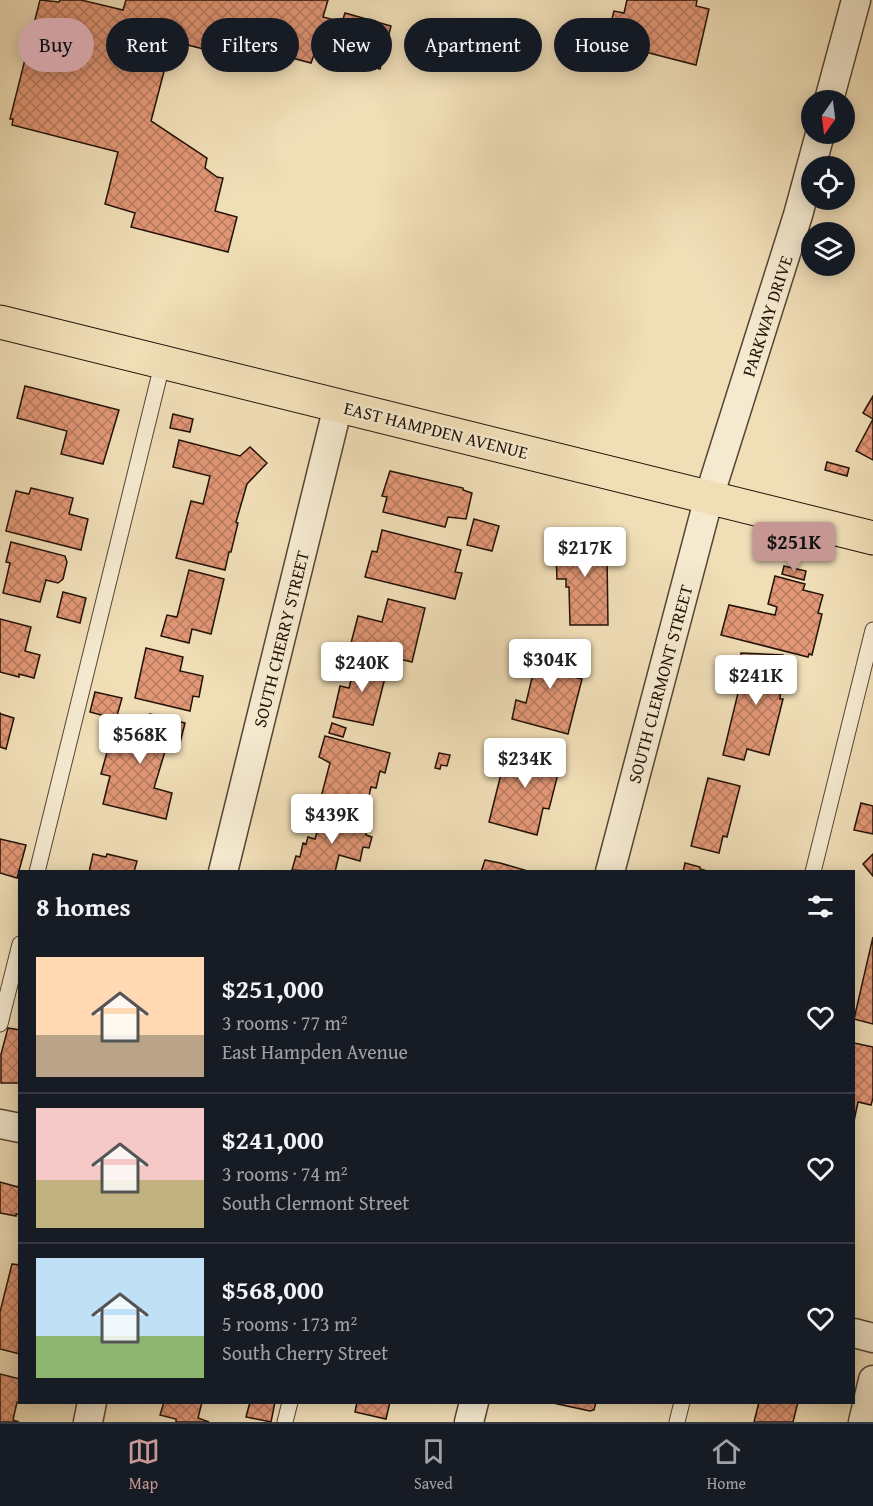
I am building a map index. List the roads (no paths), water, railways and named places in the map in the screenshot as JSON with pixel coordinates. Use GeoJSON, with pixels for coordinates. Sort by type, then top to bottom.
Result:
{"type":"FeatureCollection","features":[{"type":"Feature","properties":{"kind":"highway","name":"EAST HAMPDEN AVENUE"},"geometry":{"type":"LineString","coordinates":[[0,322],[873,538]]}},
{"type":"Feature","properties":{"kind":"street"},"geometry":{"type":"LineString","coordinates":[[832,90],[856,0]]}},
{"type":"Feature","properties":{"kind":"street","name":"PARKWAY DRIVE"},"geometry":{"type":"LineString","coordinates":[[709,497],[798,215],[817,144]]}},
{"type":"Feature","properties":{"kind":"street","name":"SOUTH CHERRY STREET"},"geometry":{"type":"LineString","coordinates":[[224,870],[338,406]]}},
{"type":"Feature","properties":{"kind":"street","name":"SOUTH CLERMONT STREET"},"geometry":{"type":"LineString","coordinates":[[611,870],[709,497]]}},
{"type":"Feature","properties":{"kind":"street"},"geometry":{"type":"LineString","coordinates":[[0,1124],[18,1128]]}},
{"type":"Feature","properties":{"kind":"street"},"geometry":{"type":"LineString","coordinates":[[855,1333],[873,1338]]}},
{"type":"Feature","properties":{"kind":"street"},"geometry":{"type":"LineString","coordinates":[[863,1422],[873,1380]]}},
{"type":"Feature","properties":{"kind":"street"},"geometry":{"type":"LineString","coordinates":[[87,1422],[92,1404]]}},
{"type":"Feature","properties":{"kind":"street"},"geometry":{"type":"LineString","coordinates":[[469,1422],[474,1404]]}},
{"type":"Feature","properties":{"kind":"lane"},"geometry":{"type":"LineString","coordinates":[[37,870],[163,362]]}},
{"type":"Feature","properties":{"kind":"lane"},"geometry":{"type":"LineString","coordinates":[[813,870],[873,630]]}},
{"type":"Feature","properties":{"kind":"lane"},"geometry":{"type":"LineString","coordinates":[[0,1024],[18,952]]}},
{"type":"Feature","properties":{"kind":"lane"},"geometry":{"type":"LineString","coordinates":[[285,1422],[290,1404]]}},
{"type":"Feature","properties":{"kind":"lane"},"geometry":{"type":"LineString","coordinates":[[677,1422],[682,1404]]}}]}
